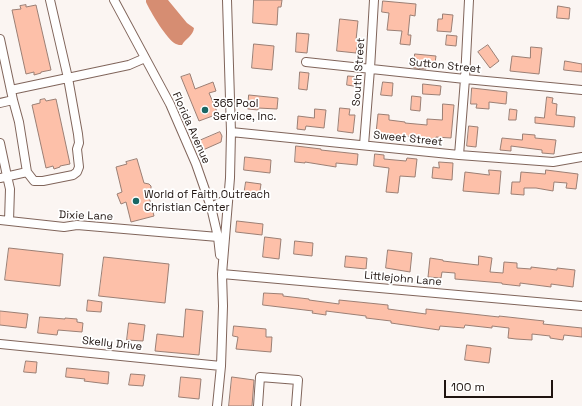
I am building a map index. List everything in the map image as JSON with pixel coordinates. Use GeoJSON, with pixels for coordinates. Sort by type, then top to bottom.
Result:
{"type":"FeatureCollection","features":[{"type":"Feature","properties":{"kind":"street"},"geometry":{"type":"LineString","coordinates":[[0,39],[27,172],[34,181],[43,181],[77,172],[79,168],[77,149],[79,143],[78,134],[68,78],[50,0]]}},
{"type":"Feature","properties":{"kind":"street","name":"Florida Avenue"},"geometry":{"type":"LineString","coordinates":[[114,0],[170,104],[196,164],[211,207],[218,237],[222,274]]}},
{"type":"Feature","properties":{"kind":"street"},"geometry":{"type":"LineString","coordinates":[[217,406],[221,366],[223,306],[222,274],[230,189],[231,132],[227,0]]}},
{"type":"Feature","properties":{"kind":"street","name":"South Street"},"geometry":{"type":"LineString","coordinates":[[364,145],[374,0]]}},
{"type":"Feature","properties":{"kind":"street"},"geometry":{"type":"LineString","coordinates":[[459,155],[469,0]]}},
{"type":"Feature","properties":{"kind":"street"},"geometry":{"type":"LineString","coordinates":[[11,90],[128,66],[145,58]]}},
{"type":"Feature","properties":{"kind":"street","name":"Sutton Street"},"geometry":{"type":"LineString","coordinates":[[306,62],[582,90]]}},
{"type":"Feature","properties":{"kind":"street"},"geometry":{"type":"LineString","coordinates":[[0,103],[13,100]]}},
{"type":"Feature","properties":{"kind":"street","name":"Sweet Street"},"geometry":{"type":"LineString","coordinates":[[231,132],[459,155],[553,162],[582,157]]}},
{"type":"Feature","properties":{"kind":"street"},"geometry":{"type":"LineString","coordinates":[[0,143],[3,177],[10,189],[9,221]]}},
{"type":"Feature","properties":{"kind":"street"},"geometry":{"type":"LineString","coordinates":[[3,177],[27,172]]}},
{"type":"Feature","properties":{"kind":"street"},"geometry":{"type":"LineString","coordinates":[[211,207],[225,200],[230,189]]}},
{"type":"Feature","properties":{"kind":"street","name":"Dixie Lane"},"geometry":{"type":"LineString","coordinates":[[0,220],[64,227],[77,225],[218,237]]}},
{"type":"Feature","properties":{"kind":"street","name":"Littlejohn Lane"},"geometry":{"type":"LineString","coordinates":[[222,274],[582,306]]}},
{"type":"Feature","properties":{"kind":"street","name":"Skelly Drive"},"geometry":{"type":"LineString","coordinates":[[0,344],[221,366]]}},
{"type":"Feature","properties":{"kind":"street"},"geometry":{"type":"LineString","coordinates":[[258,406],[260,377],[298,380],[296,406]]}},
{"type":"Feature","properties":{"kind":"shaded area"},"geometry":{"type":"Polygon","coordinates":[[[146,0],[168,0],[187,23],[194,28],[192,33],[182,45],[176,44],[168,37],[155,18],[146,0]]]}},
{"type":"Feature","properties":{"kind":"building"},"geometry":{"type":"Polygon","coordinates":[[[254,0],[282,0],[281,7],[278,7],[277,25],[253,23],[254,0]]]}},
{"type":"Feature","properties":{"kind":"building"},"geometry":{"type":"Polygon","coordinates":[[[383,1],[416,4],[415,16],[410,15],[408,35],[411,35],[410,45],[400,44],[402,31],[387,30],[389,13],[382,12],[383,1]]]}},
{"type":"Feature","properties":{"kind":"building"},"geometry":{"type":"Polygon","coordinates":[[[26,5],[26,7],[36,5],[51,70],[34,75],[34,72],[26,74],[12,10],[21,9],[20,6],[26,5]]]}},
{"type":"Feature","properties":{"kind":"building"},"geometry":{"type":"Polygon","coordinates":[[[558,6],[570,8],[569,19],[557,18],[558,6]]]}},
{"type":"Feature","properties":{"kind":"building"},"geometry":{"type":"Polygon","coordinates":[[[443,14],[453,15],[451,32],[437,31],[438,19],[442,19],[443,14]]]}},
{"type":"Feature","properties":{"kind":"building"},"geometry":{"type":"Polygon","coordinates":[[[340,19],[358,21],[356,40],[358,41],[356,53],[337,51],[340,19]]]}},
{"type":"Feature","properties":{"kind":"building"},"geometry":{"type":"Polygon","coordinates":[[[297,33],[309,34],[307,53],[296,52],[297,33]]]}},
{"type":"Feature","properties":{"kind":"building"},"geometry":{"type":"Polygon","coordinates":[[[447,35],[457,36],[456,46],[446,45],[447,35]]]}},
{"type":"Feature","properties":{"kind":"building"},"geometry":{"type":"Polygon","coordinates":[[[254,44],[274,46],[272,70],[252,68],[254,44]]]}},
{"type":"Feature","properties":{"kind":"building"},"geometry":{"type":"Polygon","coordinates":[[[488,45],[499,61],[490,68],[478,52],[488,45]]]}},
{"type":"Feature","properties":{"kind":"building"},"geometry":{"type":"Polygon","coordinates":[[[531,47],[542,48],[539,74],[510,71],[512,56],[530,58],[531,47]]]}},
{"type":"Feature","properties":{"kind":"building"},"geometry":{"type":"Polygon","coordinates":[[[415,54],[436,56],[435,63],[427,62],[426,69],[414,68],[415,54]]]}},
{"type":"Feature","properties":{"kind":"building"},"geometry":{"type":"Polygon","coordinates":[[[565,61],[582,64],[582,72],[564,70],[565,61]]]}},
{"type":"Feature","properties":{"kind":"building"},"geometry":{"type":"Polygon","coordinates":[[[300,72],[309,73],[307,90],[299,89],[300,72]]]}},
{"type":"Feature","properties":{"kind":"building"},"geometry":{"type":"Polygon","coordinates":[[[190,74],[195,89],[213,82],[216,91],[209,93],[218,114],[199,121],[181,77],[190,74]]]}},
{"type":"Feature","properties":{"kind":"building"},"geometry":{"type":"Polygon","coordinates":[[[348,76],[360,77],[359,87],[347,85],[348,76]]]}},
{"type":"Feature","properties":{"kind":"building"},"geometry":{"type":"Polygon","coordinates":[[[383,82],[393,83],[392,96],[381,95],[383,82]]]}},
{"type":"Feature","properties":{"kind":"building"},"geometry":{"type":"Polygon","coordinates":[[[423,84],[441,86],[440,95],[423,94],[423,84]]]}},
{"type":"Feature","properties":{"kind":"building"},"geometry":{"type":"Polygon","coordinates":[[[472,88],[507,92],[506,104],[489,102],[489,109],[476,108],[477,104],[471,104],[472,88]]]}},
{"type":"Feature","properties":{"kind":"building"},"geometry":{"type":"Polygon","coordinates":[[[249,95],[278,98],[277,109],[248,109],[249,95]]]}},
{"type":"Feature","properties":{"kind":"building"},"geometry":{"type":"Polygon","coordinates":[[[412,96],[421,97],[420,111],[411,110],[412,96]]]}},
{"type":"Feature","properties":{"kind":"building"},"geometry":{"type":"Polygon","coordinates":[[[547,97],[553,98],[552,103],[557,104],[556,115],[575,117],[574,127],[535,123],[535,117],[544,118],[547,97]]]}},
{"type":"Feature","properties":{"kind":"building"},"geometry":{"type":"Polygon","coordinates":[[[45,99],[46,101],[56,99],[70,164],[54,169],[53,166],[46,168],[32,105],[40,103],[40,100],[45,99]]]}},
{"type":"Feature","properties":{"kind":"building"},"geometry":{"type":"Polygon","coordinates":[[[443,104],[454,105],[451,138],[436,137],[435,139],[376,133],[378,114],[389,115],[389,120],[427,125],[427,119],[442,120],[443,104]]]}},
{"type":"Feature","properties":{"kind":"building"},"geometry":{"type":"Polygon","coordinates":[[[340,108],[350,109],[349,115],[355,115],[353,133],[338,131],[340,108]]]}},
{"type":"Feature","properties":{"kind":"building"},"geometry":{"type":"Polygon","coordinates":[[[315,109],[326,110],[324,128],[306,126],[305,130],[297,129],[298,116],[314,118],[315,109]]]}},
{"type":"Feature","properties":{"kind":"building"},"geometry":{"type":"Polygon","coordinates":[[[510,109],[517,110],[516,120],[509,120],[510,109]]]}},
{"type":"Feature","properties":{"kind":"building"},"geometry":{"type":"Polygon","coordinates":[[[469,126],[478,127],[476,147],[467,146],[469,126]]]}},
{"type":"Feature","properties":{"kind":"building"},"geometry":{"type":"Polygon","coordinates":[[[220,132],[222,136],[221,142],[203,150],[199,141],[220,132]]]}},
{"type":"Feature","properties":{"kind":"building"},"geometry":{"type":"Polygon","coordinates":[[[523,134],[535,135],[535,138],[556,140],[554,154],[542,153],[542,150],[511,146],[511,151],[500,150],[502,138],[522,140],[523,134]]]}},
{"type":"Feature","properties":{"kind":"building"},"geometry":{"type":"Polygon","coordinates":[[[296,146],[358,154],[357,165],[336,163],[336,167],[305,162],[295,162],[296,146]]]}},
{"type":"Feature","properties":{"kind":"building"},"geometry":{"type":"Polygon","coordinates":[[[375,154],[384,155],[384,159],[406,161],[407,158],[417,159],[415,177],[400,176],[398,193],[386,192],[389,168],[374,166],[375,154]]]}},
{"type":"Feature","properties":{"kind":"building"},"geometry":{"type":"Polygon","coordinates":[[[245,157],[271,160],[270,173],[244,170],[245,157]]]}},
{"type":"Feature","properties":{"kind":"building"},"geometry":{"type":"Polygon","coordinates":[[[137,159],[144,183],[151,186],[148,193],[154,216],[131,222],[126,202],[121,204],[117,194],[122,192],[116,167],[137,159]]]}},
{"type":"Feature","properties":{"kind":"building"},"geometry":{"type":"Polygon","coordinates":[[[439,162],[453,163],[452,180],[432,178],[433,167],[439,168],[439,162]]]}},
{"type":"Feature","properties":{"kind":"building"},"geometry":{"type":"Polygon","coordinates":[[[489,170],[501,171],[499,194],[463,191],[465,172],[489,175],[489,170]]]}},
{"type":"Feature","properties":{"kind":"building"},"geometry":{"type":"Polygon","coordinates":[[[546,170],[578,174],[576,189],[566,188],[567,183],[554,182],[553,191],[536,188],[524,188],[524,195],[511,194],[512,182],[520,182],[521,172],[545,174],[546,170]]]}},
{"type":"Feature","properties":{"kind":"building"},"geometry":{"type":"Polygon","coordinates":[[[246,182],[261,184],[259,197],[244,195],[246,182]]]}},
{"type":"Feature","properties":{"kind":"building"},"geometry":{"type":"Polygon","coordinates":[[[237,221],[263,224],[262,235],[236,232],[237,221]]]}},
{"type":"Feature","properties":{"kind":"building"},"geometry":{"type":"Polygon","coordinates":[[[265,237],[281,239],[279,259],[263,257],[265,237]]]}},
{"type":"Feature","properties":{"kind":"building"},"geometry":{"type":"Polygon","coordinates":[[[295,241],[313,243],[312,256],[294,254],[295,241]]]}},
{"type":"Feature","properties":{"kind":"building"},"geometry":{"type":"Polygon","coordinates":[[[9,248],[63,254],[60,286],[5,280],[9,248]]]}},
{"type":"Feature","properties":{"kind":"building"},"geometry":{"type":"Polygon","coordinates":[[[388,250],[412,253],[410,272],[386,268],[388,250]]]}},
{"type":"Feature","properties":{"kind":"building"},"geometry":{"type":"Polygon","coordinates":[[[346,256],[367,258],[366,269],[345,267],[346,256]]]}},
{"type":"Feature","properties":{"kind":"building"},"geometry":{"type":"Polygon","coordinates":[[[479,256],[492,258],[490,272],[503,273],[504,262],[517,263],[517,268],[531,269],[531,267],[557,270],[557,268],[575,270],[573,287],[551,284],[551,287],[520,283],[520,286],[455,279],[455,273],[442,272],[441,278],[428,277],[430,258],[478,265],[479,256]]]}},
{"type":"Feature","properties":{"kind":"building"},"geometry":{"type":"Polygon","coordinates":[[[104,257],[169,264],[165,303],[99,296],[104,257]]]}},
{"type":"Feature","properties":{"kind":"building"},"geometry":{"type":"Polygon","coordinates":[[[264,293],[283,294],[283,296],[339,304],[339,300],[388,305],[388,309],[426,314],[426,309],[544,321],[543,324],[582,328],[582,337],[564,335],[563,340],[550,338],[550,336],[532,334],[532,340],[516,339],[508,338],[509,328],[465,325],[464,328],[440,326],[439,330],[391,323],[391,321],[366,318],[366,316],[326,311],[326,315],[312,313],[313,311],[263,305],[264,293]]]}},
{"type":"Feature","properties":{"kind":"building"},"geometry":{"type":"Polygon","coordinates":[[[88,300],[102,302],[101,312],[87,311],[88,300]]]}},
{"type":"Feature","properties":{"kind":"building"},"geometry":{"type":"Polygon","coordinates":[[[186,309],[203,311],[199,355],[155,351],[157,334],[183,337],[186,309]]]}},
{"type":"Feature","properties":{"kind":"building"},"geometry":{"type":"Polygon","coordinates":[[[0,311],[28,314],[26,328],[0,325],[0,311]]]}},
{"type":"Feature","properties":{"kind":"building"},"geometry":{"type":"Polygon","coordinates":[[[40,317],[77,319],[77,322],[83,323],[82,332],[58,330],[57,335],[38,333],[40,317]]]}},
{"type":"Feature","properties":{"kind":"building"},"geometry":{"type":"Polygon","coordinates":[[[129,323],[145,325],[143,341],[127,340],[129,323]]]}},
{"type":"Feature","properties":{"kind":"building"},"geometry":{"type":"Polygon","coordinates":[[[234,326],[266,329],[266,337],[272,337],[271,352],[236,349],[238,337],[233,336],[234,326]]]}},
{"type":"Feature","properties":{"kind":"building"},"geometry":{"type":"Polygon","coordinates":[[[467,345],[491,348],[489,363],[465,360],[467,345]]]}},
{"type":"Feature","properties":{"kind":"building"},"geometry":{"type":"Polygon","coordinates":[[[26,361],[37,362],[36,373],[24,372],[26,361]]]}},
{"type":"Feature","properties":{"kind":"building"},"geometry":{"type":"Polygon","coordinates":[[[67,368],[109,372],[108,384],[66,377],[67,368]]]}},
{"type":"Feature","properties":{"kind":"building"},"geometry":{"type":"Polygon","coordinates":[[[131,374],[145,375],[143,386],[129,385],[131,374]]]}},
{"type":"Feature","properties":{"kind":"building"},"geometry":{"type":"Polygon","coordinates":[[[181,377],[201,379],[199,399],[179,397],[181,377]]]}},
{"type":"Feature","properties":{"kind":"building"},"geometry":{"type":"Polygon","coordinates":[[[232,377],[254,380],[252,406],[229,406],[232,377]]]}},
{"type":"Feature","properties":{"kind":"place","name":"365 Pool Service, Inc."},"geometry":{"type":"Point","coordinates":[205,110]}},
{"type":"Feature","properties":{"kind":"place","name":"World of Faith Outreach Christian Center"},"geometry":{"type":"Point","coordinates":[136,201]}}]}
